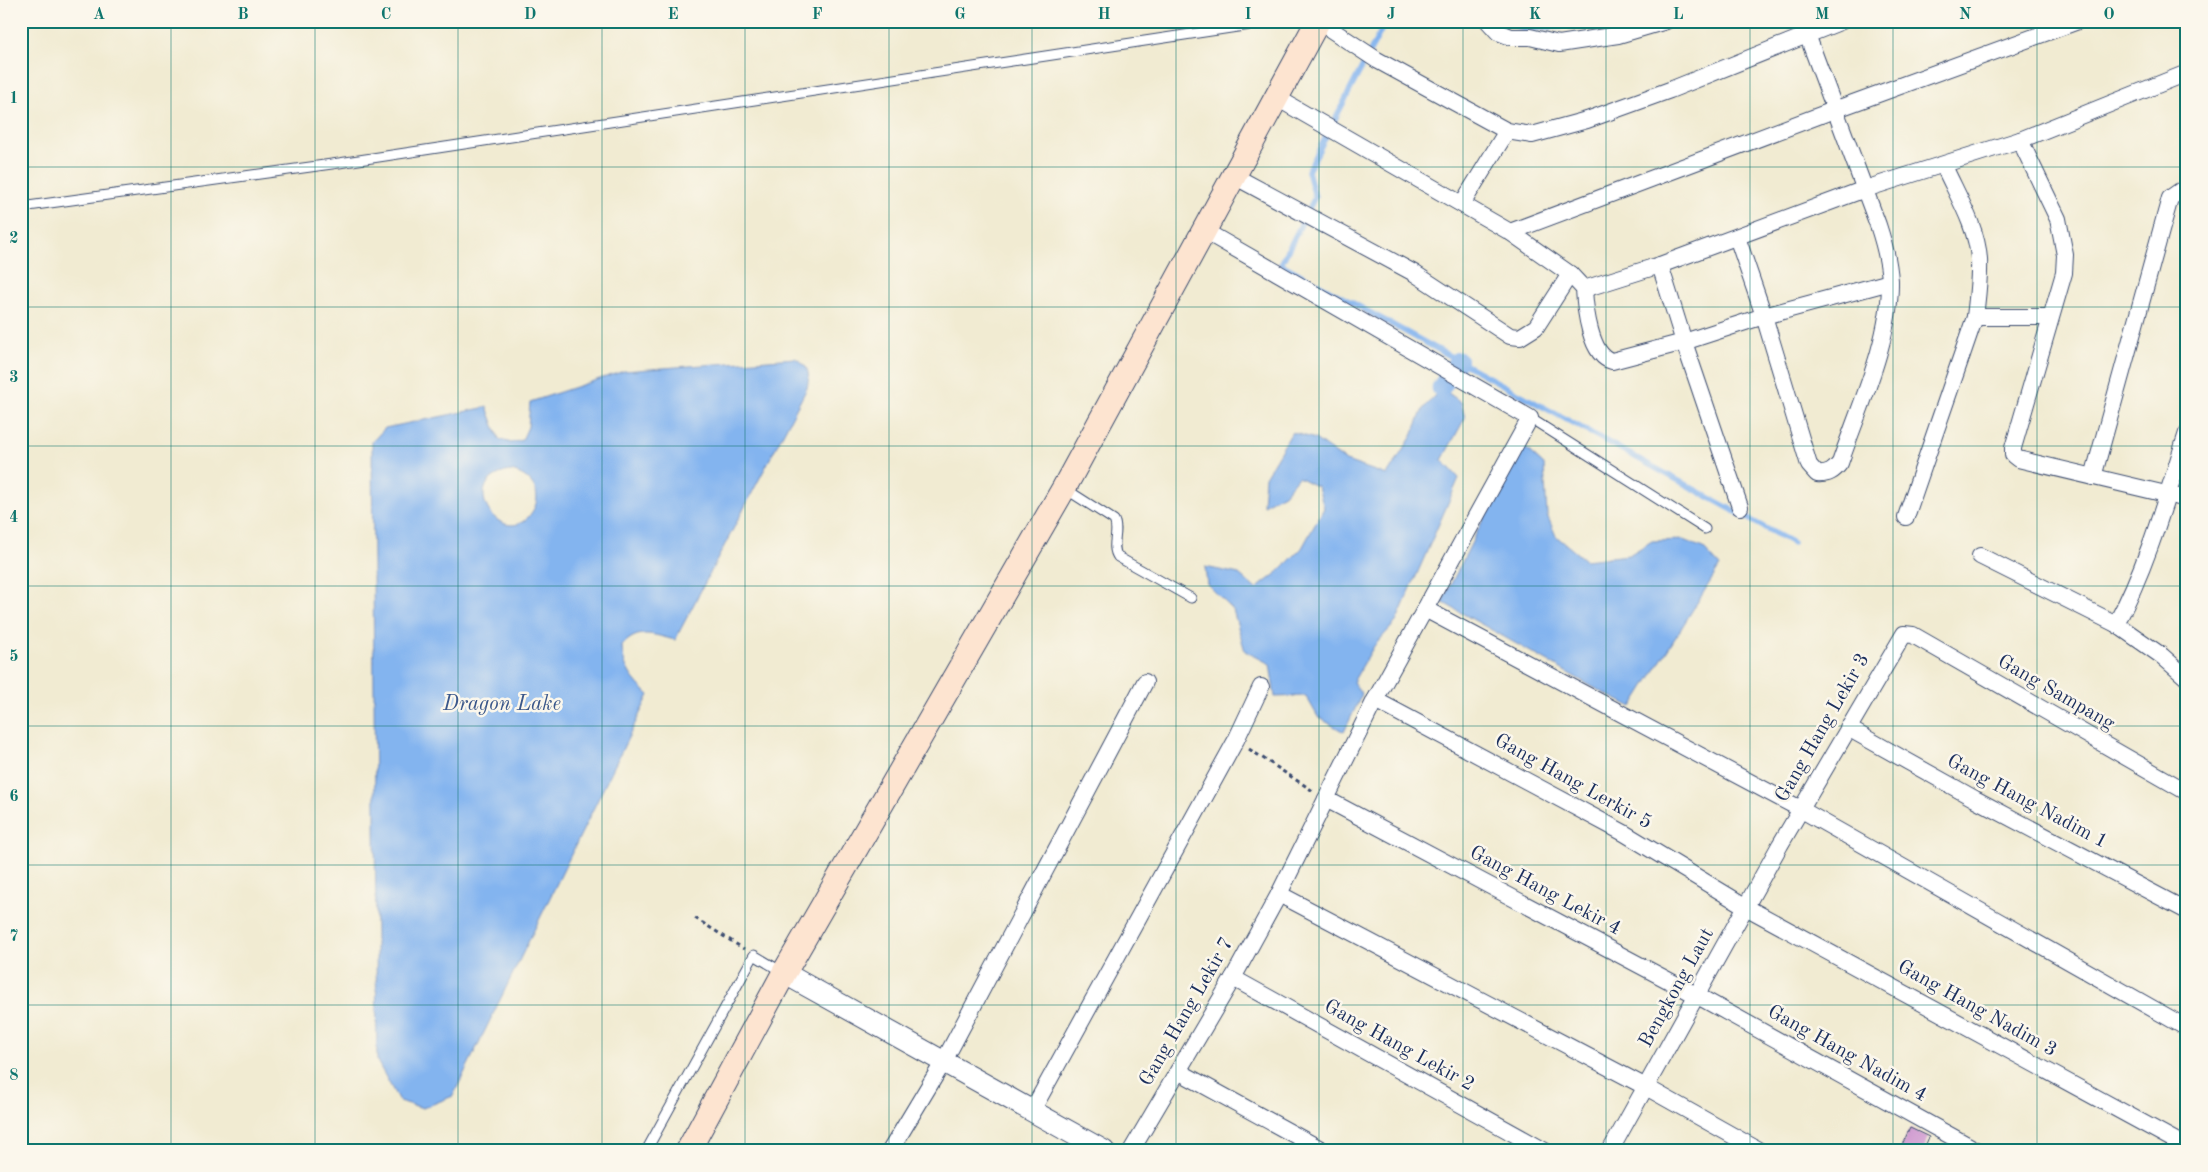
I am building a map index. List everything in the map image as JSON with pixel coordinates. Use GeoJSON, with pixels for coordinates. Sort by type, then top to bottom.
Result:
{"type":"FeatureCollection","features":[{"type":"Feature","properties":{"kind":"main road"},"geometry":{"type":"LineString","coordinates":[[688,1151],[784,973],[1064,488],[1318,21]]}},
{"type":"Feature","properties":{"kind":"street"},"geometry":{"type":"LineString","coordinates":[[1318,21],[1377,60],[1507,132],[1532,135],[1587,120],[1679,86],[1804,28],[1842,21]]}},
{"type":"Feature","properties":{"kind":"street"},"geometry":{"type":"LineString","coordinates":[[1488,21],[1498,32],[1511,37],[1530,37],[1559,44],[1618,35],[1666,21]]}},
{"type":"Feature","properties":{"kind":"street"},"geometry":{"type":"LineString","coordinates":[[1510,232],[1834,110],[2078,21]]}},
{"type":"Feature","properties":{"kind":"street"},"geometry":{"type":"LineString","coordinates":[[1737,236],[1764,316],[1809,465],[1817,474],[1829,473],[1835,470],[1840,463],[1878,355],[1887,322],[1890,282],[1886,250],[1866,189],[1804,28]]}},
{"type":"Feature","properties":{"kind":"street"},"geometry":{"type":"LineString","coordinates":[[1584,289],[1660,265],[1866,189],[1944,166],[2020,140],[2187,73]]}},
{"type":"Feature","properties":{"kind":"street"},"geometry":{"type":"LineString","coordinates":[[1276,98],[1510,232],[1570,274],[1584,289],[1585,313],[1599,352],[1605,359],[1612,361],[1684,342],[1764,316],[1890,282]]}},
{"type":"Feature","properties":{"kind":"street"},"geometry":{"type":"LineString","coordinates":[[1462,204],[1507,132]]}},
{"type":"Feature","properties":{"kind":"street"},"geometry":{"type":"LineString","coordinates":[[2020,140],[2058,219],[2065,255],[2064,273],[2013,448],[2013,455],[2018,459],[2187,499]]}},
{"type":"Feature","properties":{"kind":"street"},"geometry":{"type":"LineString","coordinates":[[1906,517],[1974,317],[1978,291],[1979,258],[1972,227],[1944,166]]}},
{"type":"Feature","properties":{"kind":"street"},"geometry":{"type":"LineString","coordinates":[[1234,176],[1414,273],[1510,336],[1520,337],[1536,327],[1570,274]]}},
{"type":"Feature","properties":{"kind":"street"},"geometry":{"type":"LineString","coordinates":[[2092,477],[2170,198],[2180,191],[2187,191]]}},
{"type":"Feature","properties":{"kind":"street"},"geometry":{"type":"LineString","coordinates":[[1203,230],[1530,418]]}},
{"type":"Feature","properties":{"kind":"street"},"geometry":{"type":"LineString","coordinates":[[1660,265],[1740,508]]}},
{"type":"Feature","properties":{"kind":"street"},"geometry":{"type":"LineString","coordinates":[[1974,317],[2050,317]]}},
{"type":"Feature","properties":{"kind":"street","name":"Gang Hang Lekir 7"},"geometry":{"type":"LineString","coordinates":[[1131,1151],[1234,978],[1376,700],[1530,418]]}},
{"type":"Feature","properties":{"kind":"street"},"geometry":{"type":"LineString","coordinates":[[2116,624],[2132,594],[2187,433]]}},
{"type":"Feature","properties":{"kind":"street"},"geometry":{"type":"LineString","coordinates":[[1980,556],[2116,624],[2162,656],[2187,678]]}},
{"type":"Feature","properties":{"kind":"street"},"geometry":{"type":"LineString","coordinates":[[1425,609],[1801,810],[2187,1028]]}},
{"type":"Feature","properties":{"kind":"street","name":"Gang Hang Lekir 3"},"geometry":{"type":"LineString","coordinates":[[1780,845],[1904,634]]}},
{"type":"Feature","properties":{"kind":"street","name":"Gang Sampang"},"geometry":{"type":"LineString","coordinates":[[1904,634],[1913,635],[2187,792]]}},
{"type":"Feature","properties":{"kind":"street"},"geometry":{"type":"LineString","coordinates":[[890,1151],[944,1061],[1146,682]]}},
{"type":"Feature","properties":{"kind":"street"},"geometry":{"type":"LineString","coordinates":[[1032,1111],[1236,740],[1261,687]]}},
{"type":"Feature","properties":{"kind":"street","name":"Gang Hang Lerkir 5"},"geometry":{"type":"LineString","coordinates":[[1376,700],[1624,833],[1746,907]]}},
{"type":"Feature","properties":{"kind":"street","name":"Gang Hang Nadim 1"},"geometry":{"type":"LineString","coordinates":[[1848,728],[1984,804],[2187,911]]}},
{"type":"Feature","properties":{"kind":"street","name":"Gang Hang Lekir 4"},"geometry":{"type":"LineString","coordinates":[[1326,799],[1696,996]]}},
{"type":"Feature","properties":{"kind":"street","name":"Bengkong Laut"},"geometry":{"type":"LineString","coordinates":[[1610,1151],[1780,845]]}},
{"type":"Feature","properties":{"kind":"street"},"geometry":{"type":"LineString","coordinates":[[1278,894],[1646,1087],[1760,1151]]}},
{"type":"Feature","properties":{"kind":"street","name":"Gang Hang Nadim 3"},"geometry":{"type":"LineString","coordinates":[[1746,907],[2187,1148]]}},
{"type":"Feature","properties":{"kind":"street"},"geometry":{"type":"LineString","coordinates":[[784,973],[1104,1151]]}},
{"type":"Feature","properties":{"kind":"street","name":"Gang Hang Lekir 2"},"geometry":{"type":"LineString","coordinates":[[1234,978],[1545,1151]]}},
{"type":"Feature","properties":{"kind":"street","name":"Gang Hang Nadim 4"},"geometry":{"type":"LineString","coordinates":[[1696,996],[1978,1151]]}},
{"type":"Feature","properties":{"kind":"street"},"geometry":{"type":"LineString","coordinates":[[1178,1071],[1324,1151]]}},
{"type":"Feature","properties":{"kind":"lane"},"geometry":{"type":"LineString","coordinates":[[21,207],[340,163],[1277,21]]}},
{"type":"Feature","properties":{"kind":"lane"},"geometry":{"type":"LineString","coordinates":[[1530,418],[1705,529]]}},
{"type":"Feature","properties":{"kind":"lane"},"geometry":{"type":"LineString","coordinates":[[1064,488],[1114,520],[1116,524],[1115,549],[1118,557],[1190,598]]}},
{"type":"Feature","properties":{"kind":"lane"},"geometry":{"type":"LineString","coordinates":[[646,1151],[754,955],[784,973]]}},
{"type":"Feature","properties":{"kind":"path"},"geometry":{"type":"LineString","coordinates":[[1236,740],[1326,799]]}},
{"type":"Feature","properties":{"kind":"path"},"geometry":{"type":"LineString","coordinates":[[695,918],[754,955]]}},
{"type":"Feature","properties":{"kind":"water","name":"Dragon Lake"},"geometry":{"type":"Polygon","coordinates":[[[795,358],[806,367],[808,378],[807,388],[675,640],[640,634],[628,640],[622,646],[630,674],[649,695],[453,1096],[423,1108],[399,1101],[377,1061],[372,442],[385,428],[487,407],[499,439],[511,443],[522,440],[528,427],[530,402],[624,371],[795,358]],[[510,471],[493,477],[485,488],[484,499],[489,511],[498,520],[509,525],[521,523],[536,505],[536,491],[533,485],[524,476],[510,471]]]}},
{"type":"Feature","properties":{"kind":"water"},"geometry":{"type":"Polygon","coordinates":[[[1441,388],[1461,402],[1465,418],[1442,460],[1459,478],[1396,622],[1374,646],[1353,682],[1362,694],[1344,732],[1318,717],[1306,696],[1275,697],[1270,664],[1245,651],[1233,610],[1207,584],[1205,567],[1239,574],[1256,589],[1278,572],[1302,548],[1324,508],[1318,487],[1298,477],[1284,494],[1263,505],[1265,477],[1292,432],[1315,439],[1346,461],[1387,475],[1412,436],[1423,409],[1441,388]]]}},
{"type":"Feature","properties":{"kind":"water"},"geometry":{"type":"Polygon","coordinates":[[[1521,444],[1544,465],[1547,515],[1556,536],[1585,560],[1629,555],[1652,541],[1683,540],[1703,548],[1720,566],[1632,707],[1442,602],[1521,444]]]}},
{"type":"Feature","properties":{"kind":"building"},"geometry":{"type":"Polygon","coordinates":[[[1910,1128],[1929,1137],[1923,1151],[1899,1151],[1910,1128]]]}},
{"type":"Feature","properties":{"kind":"waterway"},"geometry":{"type":"LineString","coordinates":[[1386,21],[1308,171],[1315,197],[1281,264],[1793,543]]}},
{"type":"Feature","properties":{"kind":"waterway"},"geometry":{"type":"LineString","coordinates":[[1508,21],[1523,30],[1577,24],[1580,21]]}},
{"type":"Feature","properties":{"kind":"waterway"},"geometry":{"type":"LineString","coordinates":[[1441,388],[1458,361]]}}]}
